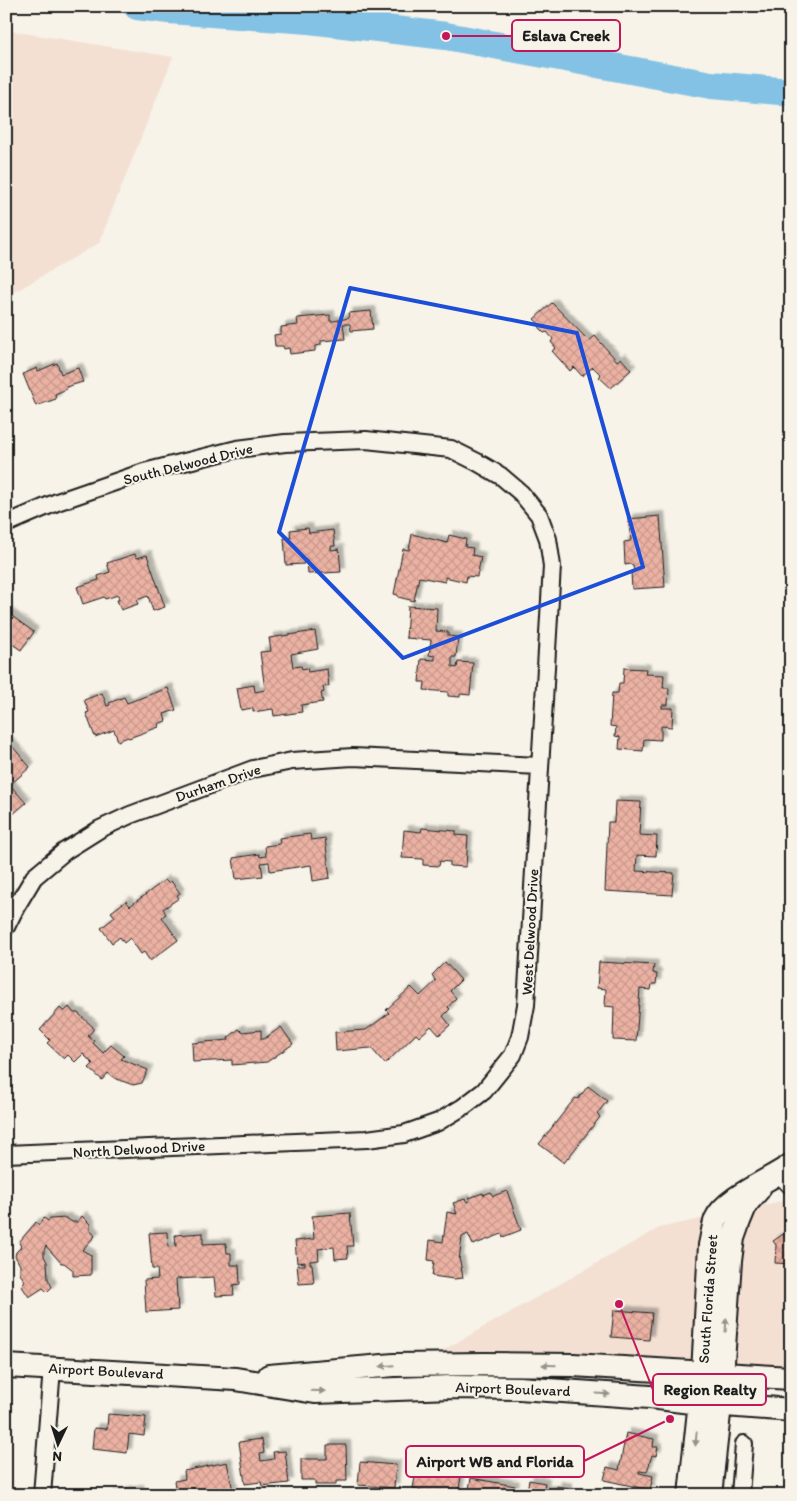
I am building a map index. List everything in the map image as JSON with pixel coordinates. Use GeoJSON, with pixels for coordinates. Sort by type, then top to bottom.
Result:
{"type":"FeatureCollection","features":[{"type":"Feature","properties":{"kind":"main road","name":"South Florida Street"},"geometry":{"type":"LineString","coordinates":[[710,1495],[710,1404],[733,1238],[746,1204],[777,1174]]}},
{"type":"Feature","properties":{"kind":"main road","name":"Airport Boulevard"},"geometry":{"type":"LineString","coordinates":[[236,1379],[394,1365],[430,1364],[573,1365],[791,1378]]}},
{"type":"Feature","properties":{"kind":"main road","name":"Airport Boulevard"},"geometry":{"type":"LineString","coordinates":[[6,1366],[236,1379],[315,1392],[452,1386],[519,1388],[650,1397],[791,1410]]}},
{"type":"Feature","properties":{"kind":"main road","name":"South Florida Street"},"geometry":{"type":"LineString","coordinates":[[690,1495],[694,1462],[710,1404]]}},
{"type":"Feature","properties":{"kind":"street","name":"South Delwood Drive"},"geometry":{"type":"LineString","coordinates":[[6,524],[57,502],[144,472],[237,449],[285,443],[366,440],[451,449],[478,462],[501,476],[521,493],[539,515],[548,539]]}},
{"type":"Feature","properties":{"kind":"street","name":"West Delwood Drive"},"geometry":{"type":"LineString","coordinates":[[272,1143],[367,1139],[404,1134],[438,1122],[463,1107],[484,1091],[513,1055],[520,1037],[526,1005],[552,566],[548,539]]}},
{"type":"Feature","properties":{"kind":"street","name":"Durham Drive"},"geometry":{"type":"LineString","coordinates":[[6,927],[34,877],[65,851],[100,829],[130,815],[253,769],[292,761],[353,757],[540,766]]}},
{"type":"Feature","properties":{"kind":"street","name":"North Delwood Drive"},"geometry":{"type":"LineString","coordinates":[[6,1154],[272,1143]]}},
{"type":"Feature","properties":{"kind":"street"},"geometry":{"type":"LineString","coordinates":[[42,1495],[52,1368]]}},
{"type":"Feature","properties":{"kind":"street"},"geometry":{"type":"LineString","coordinates":[[740,1495],[744,1444]]}},
{"type":"Feature","properties":{"kind":"lane"},"geometry":{"type":"LineString","coordinates":[[777,1174],[791,1192]]}},
{"type":"Feature","properties":{"kind":"highlighted area"},"geometry":{"type":"Polygon","coordinates":[[[350,288],[577,333],[643,567],[403,658],[279,532],[350,288]]]}},
{"type":"Feature","properties":{"kind":"shaded area"},"geometry":{"type":"Polygon","coordinates":[[[6,30],[173,57],[99,243],[6,297],[6,30]]]}},
{"type":"Feature","properties":{"kind":"shaded area"},"geometry":{"type":"Polygon","coordinates":[[[791,1199],[791,1369],[691,1361],[438,1353],[659,1228],[791,1199]]]}},
{"type":"Feature","properties":{"kind":"building"},"geometry":{"type":"Polygon","coordinates":[[[552,303],[589,341],[595,336],[617,361],[621,358],[631,370],[611,388],[599,377],[601,375],[593,367],[582,376],[574,367],[570,371],[552,351],[556,348],[551,342],[553,339],[547,332],[544,333],[539,328],[541,326],[534,319],[552,303]]]}},
{"type":"Feature","properties":{"kind":"building"},"geometry":{"type":"Polygon","coordinates":[[[371,311],[373,329],[351,331],[350,324],[343,324],[345,339],[321,341],[321,345],[315,346],[315,351],[290,354],[289,348],[284,349],[283,346],[275,346],[274,335],[281,334],[281,327],[298,325],[297,318],[330,315],[330,321],[334,321],[349,318],[348,313],[371,311]]]}},
{"type":"Feature","properties":{"kind":"building"},"geometry":{"type":"Polygon","coordinates":[[[57,363],[61,374],[78,368],[83,382],[66,387],[67,389],[55,394],[56,399],[36,406],[23,374],[37,368],[38,371],[57,363]]]}},
{"type":"Feature","properties":{"kind":"building"},"geometry":{"type":"Polygon","coordinates":[[[660,516],[665,587],[632,589],[631,572],[634,571],[633,566],[631,564],[625,565],[624,542],[631,540],[628,519],[660,516]]]}},
{"type":"Feature","properties":{"kind":"building"},"geometry":{"type":"Polygon","coordinates":[[[308,528],[309,533],[333,530],[335,546],[331,546],[331,550],[339,549],[341,572],[308,574],[307,559],[304,560],[304,564],[286,565],[284,538],[291,538],[290,530],[308,528]]]}},
{"type":"Feature","properties":{"kind":"building"},"geometry":{"type":"Polygon","coordinates":[[[412,534],[447,543],[449,535],[466,539],[465,547],[473,548],[472,555],[481,557],[477,577],[467,576],[466,582],[445,577],[445,582],[419,577],[414,601],[398,597],[398,595],[394,594],[403,549],[409,550],[412,534]]]}},
{"type":"Feature","properties":{"kind":"building"},"geometry":{"type":"Polygon","coordinates":[[[135,554],[137,558],[147,555],[165,607],[153,611],[148,596],[137,600],[138,604],[121,610],[117,600],[119,600],[118,595],[105,599],[104,597],[83,604],[77,587],[99,580],[98,576],[110,572],[107,563],[135,554]]]}},
{"type":"Feature","properties":{"kind":"building"},"geometry":{"type":"Polygon","coordinates":[[[408,606],[437,608],[436,631],[448,632],[448,636],[458,637],[456,657],[452,657],[452,667],[457,668],[458,662],[473,663],[470,695],[460,694],[460,697],[448,696],[448,692],[424,690],[425,682],[419,682],[421,659],[435,660],[435,656],[429,655],[431,640],[406,638],[408,606]]]}},
{"type":"Feature","properties":{"kind":"building"},"geometry":{"type":"Polygon","coordinates":[[[6,612],[34,632],[21,650],[6,640],[6,612]]]}},
{"type":"Feature","properties":{"kind":"building"},"geometry":{"type":"Polygon","coordinates":[[[315,631],[318,649],[291,654],[293,667],[301,666],[302,669],[307,668],[308,672],[327,669],[329,686],[323,687],[324,692],[321,693],[323,702],[301,705],[302,712],[274,716],[273,709],[253,712],[253,708],[241,710],[237,688],[254,685],[255,692],[265,690],[260,652],[271,651],[269,638],[315,631]]]}},
{"type":"Feature","properties":{"kind":"building"},"geometry":{"type":"Polygon","coordinates":[[[624,668],[646,669],[645,674],[664,675],[663,688],[669,688],[668,705],[662,705],[662,708],[673,708],[672,727],[661,726],[661,740],[644,739],[643,751],[619,749],[620,737],[615,736],[616,727],[610,726],[612,693],[618,693],[619,683],[623,683],[624,668]]]}},
{"type":"Feature","properties":{"kind":"building"},"geometry":{"type":"Polygon","coordinates":[[[168,688],[176,710],[164,714],[166,721],[158,724],[159,727],[118,741],[114,730],[95,737],[86,713],[89,712],[84,700],[102,693],[107,706],[110,705],[109,703],[124,697],[127,703],[168,688]]]}},
{"type":"Feature","properties":{"kind":"building"},"geometry":{"type":"Polygon","coordinates":[[[6,739],[30,767],[10,785],[26,803],[6,820],[6,739]]]}},
{"type":"Feature","properties":{"kind":"building"},"geometry":{"type":"Polygon","coordinates":[[[615,801],[641,802],[639,835],[657,836],[656,856],[637,855],[636,871],[674,873],[672,895],[605,891],[608,822],[614,822],[615,801]]]}},
{"type":"Feature","properties":{"kind":"building"},"geometry":{"type":"Polygon","coordinates":[[[422,828],[456,831],[456,835],[468,836],[466,867],[450,866],[450,862],[440,861],[439,866],[423,865],[423,859],[402,858],[404,830],[421,832],[422,828]]]}},
{"type":"Feature","properties":{"kind":"building"},"geometry":{"type":"Polygon","coordinates":[[[310,834],[311,840],[325,838],[330,878],[313,881],[311,865],[270,871],[269,862],[261,863],[263,876],[236,879],[233,858],[259,854],[260,857],[266,856],[265,846],[280,844],[279,838],[310,834]]]}},
{"type":"Feature","properties":{"kind":"building"},"geometry":{"type":"Polygon","coordinates":[[[165,880],[168,883],[171,881],[180,893],[177,895],[179,898],[163,909],[166,914],[162,917],[178,940],[150,961],[144,952],[141,954],[130,938],[124,943],[120,937],[112,943],[101,928],[115,917],[111,912],[126,901],[130,906],[165,880]]]}},
{"type":"Feature","properties":{"kind":"building"},"geometry":{"type":"Polygon","coordinates":[[[445,962],[461,980],[450,991],[456,998],[448,1007],[450,1009],[443,1016],[450,1025],[439,1035],[431,1026],[419,1037],[416,1034],[385,1064],[371,1048],[336,1051],[335,1032],[366,1030],[389,1013],[386,1010],[411,987],[420,996],[436,981],[432,975],[445,962]]]}},
{"type":"Feature","properties":{"kind":"building"},"geometry":{"type":"Polygon","coordinates":[[[599,962],[654,965],[653,973],[657,974],[656,984],[652,984],[651,990],[640,989],[636,1041],[613,1040],[614,1007],[605,1006],[606,989],[597,988],[599,962]]]}},
{"type":"Feature","properties":{"kind":"building"},"geometry":{"type":"Polygon","coordinates":[[[69,1007],[93,1027],[88,1036],[103,1053],[111,1045],[124,1056],[121,1059],[148,1070],[142,1083],[133,1085],[114,1078],[108,1073],[102,1080],[89,1068],[93,1064],[83,1054],[75,1062],[68,1055],[64,1059],[47,1043],[50,1040],[40,1030],[60,1008],[64,1012],[69,1007]]]}},
{"type":"Feature","properties":{"kind":"building"},"geometry":{"type":"Polygon","coordinates":[[[281,1027],[293,1044],[267,1062],[232,1065],[232,1060],[193,1062],[192,1043],[229,1040],[228,1038],[239,1029],[242,1032],[261,1030],[261,1039],[264,1039],[281,1027]]]}},
{"type":"Feature","properties":{"kind":"building"},"geometry":{"type":"Polygon","coordinates":[[[588,1086],[607,1101],[597,1114],[600,1117],[564,1163],[539,1144],[575,1098],[578,1099],[588,1086]]]}},
{"type":"Feature","properties":{"kind":"building"},"geometry":{"type":"Polygon","coordinates":[[[507,1191],[521,1230],[503,1237],[502,1234],[473,1245],[468,1234],[462,1237],[459,1260],[463,1278],[454,1279],[432,1276],[434,1261],[428,1260],[430,1240],[443,1242],[447,1212],[457,1214],[453,1203],[465,1199],[467,1202],[470,1200],[469,1198],[483,1193],[483,1195],[491,1192],[493,1196],[507,1191]]]}},
{"type":"Feature","properties":{"kind":"building"},"geometry":{"type":"Polygon","coordinates":[[[350,1213],[353,1246],[347,1246],[348,1258],[335,1259],[334,1247],[318,1249],[319,1260],[310,1261],[314,1283],[299,1284],[297,1265],[305,1265],[305,1262],[297,1263],[295,1241],[314,1239],[312,1216],[350,1213]]]}},
{"type":"Feature","properties":{"kind":"building"},"geometry":{"type":"Polygon","coordinates":[[[82,1216],[90,1224],[90,1230],[95,1236],[82,1250],[91,1255],[91,1275],[73,1276],[73,1270],[64,1263],[61,1263],[46,1246],[44,1256],[47,1262],[48,1279],[52,1287],[47,1292],[43,1288],[29,1297],[21,1285],[25,1281],[20,1274],[20,1265],[15,1256],[21,1247],[19,1242],[36,1222],[39,1225],[44,1218],[48,1221],[50,1219],[66,1218],[72,1222],[77,1222],[82,1216]]]}},
{"type":"Feature","properties":{"kind":"building"},"geometry":{"type":"Polygon","coordinates":[[[791,1229],[791,1264],[775,1263],[776,1245],[773,1241],[791,1229]]]}},
{"type":"Feature","properties":{"kind":"building"},"geometry":{"type":"Polygon","coordinates":[[[167,1232],[168,1247],[176,1246],[175,1235],[203,1233],[203,1244],[226,1243],[227,1253],[231,1253],[231,1265],[239,1265],[240,1284],[233,1285],[234,1295],[216,1296],[214,1277],[176,1279],[178,1310],[146,1312],[144,1280],[158,1279],[157,1269],[152,1269],[149,1233],[167,1232]]]}},
{"type":"Feature","properties":{"kind":"building"},"geometry":{"type":"Polygon","coordinates":[[[614,1310],[652,1313],[649,1340],[611,1337],[614,1310]]]}},
{"type":"Feature","properties":{"kind":"building"},"geometry":{"type":"Polygon","coordinates":[[[108,1414],[146,1417],[144,1436],[129,1434],[127,1453],[92,1449],[94,1428],[107,1429],[108,1414]]]}},
{"type":"Feature","properties":{"kind":"building"},"geometry":{"type":"Polygon","coordinates":[[[626,1433],[654,1439],[653,1447],[658,1447],[656,1456],[652,1455],[647,1472],[639,1471],[639,1473],[653,1476],[650,1490],[604,1480],[607,1467],[619,1470],[626,1433]]]}},
{"type":"Feature","properties":{"kind":"building"},"geometry":{"type":"Polygon","coordinates":[[[262,1439],[264,1453],[260,1454],[261,1461],[274,1459],[273,1452],[285,1451],[289,1483],[262,1486],[261,1482],[245,1484],[239,1442],[262,1439]]]}},
{"type":"Feature","properties":{"kind":"building"},"geometry":{"type":"Polygon","coordinates":[[[327,1445],[346,1445],[347,1481],[336,1481],[336,1485],[315,1485],[315,1480],[301,1480],[301,1459],[327,1459],[327,1445]]]}},
{"type":"Feature","properties":{"kind":"building"},"geometry":{"type":"Polygon","coordinates":[[[436,1458],[455,1461],[452,1474],[461,1476],[458,1495],[434,1492],[434,1494],[413,1488],[417,1467],[434,1471],[436,1458]]]}},
{"type":"Feature","properties":{"kind":"building"},"geometry":{"type":"Polygon","coordinates":[[[227,1462],[233,1491],[212,1495],[210,1493],[196,1495],[195,1488],[176,1492],[174,1481],[185,1479],[184,1471],[227,1462]]]}},
{"type":"Feature","properties":{"kind":"building"},"geometry":{"type":"Polygon","coordinates":[[[360,1462],[396,1465],[394,1488],[358,1485],[360,1462]]]}},
{"type":"Feature","properties":{"kind":"building"},"geometry":{"type":"Polygon","coordinates":[[[789,1466],[791,1467],[791,1494],[784,1493],[789,1466]]]}},
{"type":"Feature","properties":{"kind":"building"},"geometry":{"type":"Polygon","coordinates":[[[471,1478],[515,1486],[513,1495],[468,1495],[471,1478]]]}},
{"type":"Feature","properties":{"kind":"building"},"geometry":{"type":"Polygon","coordinates":[[[529,1480],[545,1483],[544,1489],[556,1491],[557,1486],[568,1488],[566,1495],[526,1495],[529,1480]]]}},
{"type":"Feature","properties":{"kind":"building"},"geometry":{"type":"Polygon","coordinates":[[[139,1489],[140,1495],[109,1495],[126,1491],[139,1489]]]}},
{"type":"Feature","properties":{"kind":"waterway"},"geometry":{"type":"LineString","coordinates":[[137,6],[309,20],[446,36],[711,85],[791,92]]}},
{"type":"Feature","properties":{"kind":"place","name":"Eslava Creek"},"geometry":{"type":"Point","coordinates":[446,36]}},
{"type":"Feature","properties":{"kind":"place","name":"Region Realty"},"geometry":{"type":"Point","coordinates":[619,1304]}},
{"type":"Feature","properties":{"kind":"place","name":"Airport WB and Florida"},"geometry":{"type":"Point","coordinates":[670,1419]}}]}
